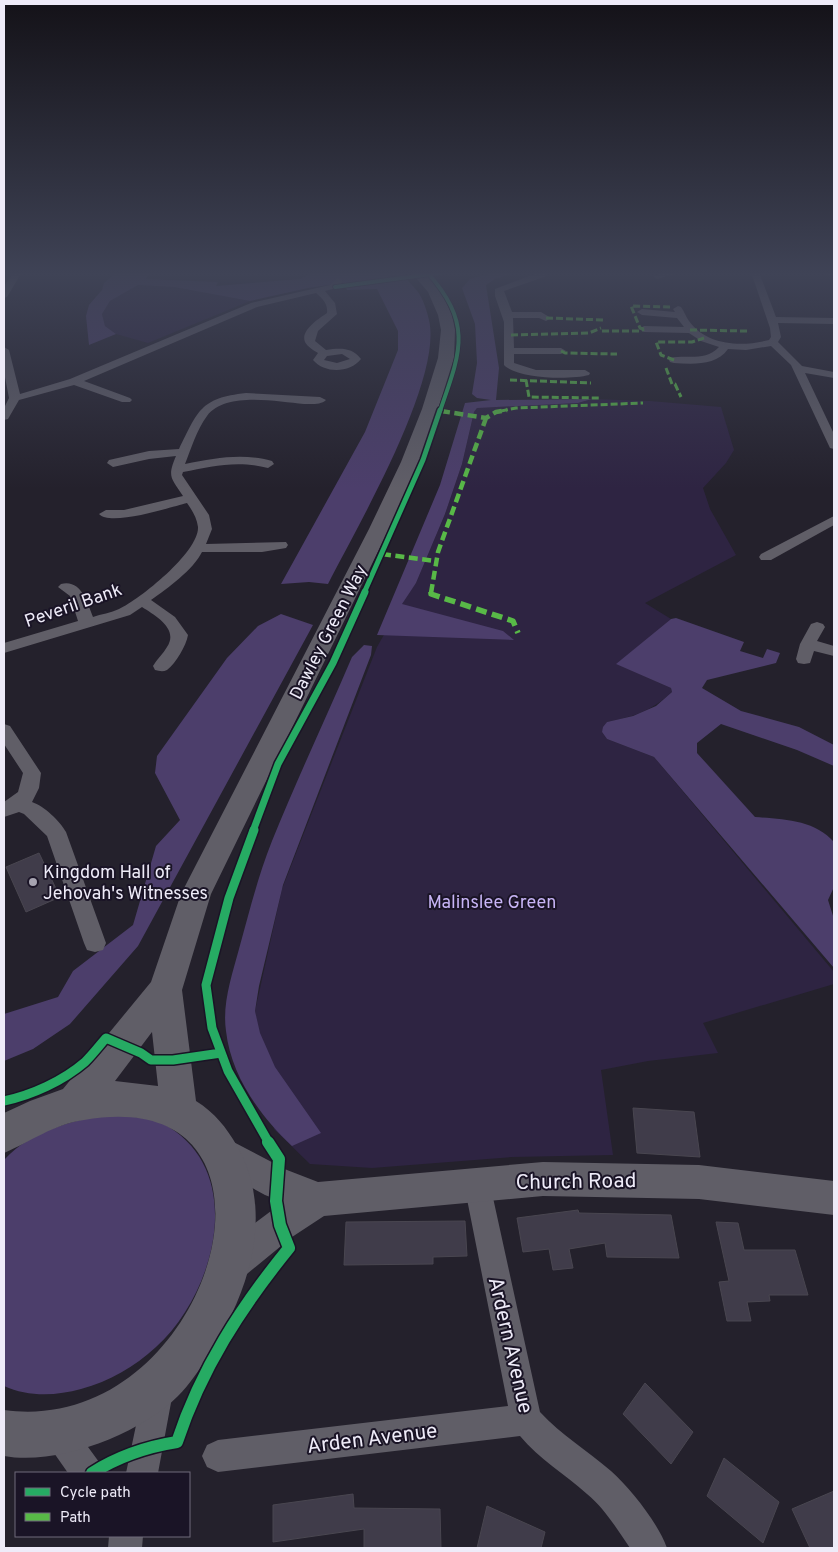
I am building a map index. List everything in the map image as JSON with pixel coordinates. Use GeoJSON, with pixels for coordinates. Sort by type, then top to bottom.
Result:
{"type":"FeatureCollection","features":[{"type":"Feature","properties":{"kind":"main road","name":"Dawley Green Way"},"geometry":{"type":"LineString","coordinates":[[75,1103],[166,990],[196,894],[379,529],[410,462],[430,409],[446,358],[447,344]]}},
{"type":"Feature","properties":{"kind":"main road","name":"Dawley Green Way"},"geometry":{"type":"LineString","coordinates":[[166,990],[179,1110]]}},
{"type":"Feature","properties":{"kind":"main road"},"geometry":{"type":"LineString","coordinates":[[4,1433],[20,1436],[58,1431],[96,1420],[122,1408],[159,1383],[194,1340],[209,1315],[222,1287],[235,1235],[236,1212],[230,1176],[222,1153],[200,1126],[179,1110],[155,1102],[133,1099],[75,1103],[42,1114],[6,1131]]}},
{"type":"Feature","properties":{"kind":"street"},"geometry":{"type":"LineString","coordinates":[[15,398],[74,381],[161,344]]}},
{"type":"Feature","properties":{"kind":"street"},"geometry":{"type":"LineString","coordinates":[[313,344],[324,354]]}},
{"type":"Feature","properties":{"kind":"street"},"geometry":{"type":"LineString","coordinates":[[509,344],[509,365],[518,370],[584,373]]}},
{"type":"Feature","properties":{"kind":"street"},"geometry":{"type":"LineString","coordinates":[[721,344],[742,347],[767,344]]}},
{"type":"Feature","properties":{"kind":"street"},"geometry":{"type":"LineString","coordinates":[[775,344],[798,368],[834,445]]}},
{"type":"Feature","properties":{"kind":"street"},"geometry":{"type":"LineString","coordinates":[[674,360],[697,364],[717,356],[726,346]]}},
{"type":"Feature","properties":{"kind":"street"},"geometry":{"type":"LineString","coordinates":[[508,351],[561,351]]}},
{"type":"Feature","properties":{"kind":"street"},"geometry":{"type":"LineString","coordinates":[[4,356],[15,398],[4,417]]}},
{"type":"Feature","properties":{"kind":"street"},"geometry":{"type":"LineString","coordinates":[[798,368],[834,375]]}},
{"type":"Feature","properties":{"kind":"street"},"geometry":{"type":"LineString","coordinates":[[74,381],[126,400]]}},
{"type":"Feature","properties":{"kind":"street"},"geometry":{"type":"LineString","coordinates":[[176,470],[196,425],[207,409],[239,393],[304,402],[320,400]]}},
{"type":"Feature","properties":{"kind":"street"},"geometry":{"type":"LineString","coordinates":[[113,463],[149,455],[185,452]]}},
{"type":"Feature","properties":{"kind":"street"},"geometry":{"type":"LineString","coordinates":[[176,470],[228,459],[256,460],[268,464]]}},
{"type":"Feature","properties":{"kind":"street","name":"Peveril Bank"},"geometry":{"type":"LineString","coordinates":[[4,648],[125,612],[167,582],[194,555],[205,530],[202,515],[176,475],[176,470]]}},
{"type":"Feature","properties":{"kind":"street"},"geometry":{"type":"LineString","coordinates":[[106,514],[124,514],[190,498]]}},
{"type":"Feature","properties":{"kind":"street"},"geometry":{"type":"LineString","coordinates":[[766,558],[834,520]]}},
{"type":"Feature","properties":{"kind":"street"},"geometry":{"type":"LineString","coordinates":[[197,548],[262,548],[281,545]]}},
{"type":"Feature","properties":{"kind":"street"},"geometry":{"type":"LineString","coordinates":[[66,587],[77,594],[87,623]]}},
{"type":"Feature","properties":{"kind":"street"},"geometry":{"type":"LineString","coordinates":[[141,601],[159,612],[179,631],[180,636],[174,649],[161,666]]}},
{"type":"Feature","properties":{"kind":"street"},"geometry":{"type":"LineString","coordinates":[[817,627],[806,651],[834,651]]}},
{"type":"Feature","properties":{"kind":"street"},"geometry":{"type":"LineString","coordinates":[[4,730],[32,773],[30,793],[12,807]]}},
{"type":"Feature","properties":{"kind":"street"},"geometry":{"type":"LineString","coordinates":[[12,807],[30,810],[56,832],[95,943]]}},
{"type":"Feature","properties":{"kind":"street","name":"Church Road"},"geometry":{"type":"LineString","coordinates":[[222,1153],[277,1183],[318,1199],[543,1179],[654,1180],[718,1184],[834,1198]]}},
{"type":"Feature","properties":{"kind":"street","name":"Ardern Avenue"},"geometry":{"type":"LineString","coordinates":[[477,1184],[526,1420],[543,1439],[600,1483],[621,1506],[650,1548]]}},
{"type":"Feature","properties":{"kind":"street","name":"Church Road"},"geometry":{"type":"LineString","coordinates":[[229,1265],[280,1225],[318,1199]]}},
{"type":"Feature","properties":{"kind":"street"},"geometry":{"type":"LineString","coordinates":[[142,1472],[159,1383]]}},
{"type":"Feature","properties":{"kind":"street","name":"Arden Avenue"},"geometry":{"type":"LineString","coordinates":[[218,1456],[526,1420]]}},
{"type":"Feature","properties":{"kind":"street"},"geometry":{"type":"LineString","coordinates":[[58,1431],[87,1472]]}},
{"type":"Feature","properties":{"kind":"green space","name":"Malinslee Green"},"geometry":{"type":"Polygon","coordinates":[[[592,399],[650,401],[721,407],[734,450],[726,463],[703,488],[710,509],[736,555],[645,603],[671,619],[617,664],[671,688],[672,692],[649,709],[626,718],[607,722],[602,732],[607,739],[654,757],[834,972],[834,984],[703,1023],[718,1053],[648,1061],[601,1070],[613,1155],[512,1157],[372,1168],[310,1164],[274,1129],[255,1011],[282,889],[377,647],[406,596],[416,583],[445,514],[462,464],[474,412],[481,406],[578,403],[592,399]]]}},
{"type":"Feature","properties":{"kind":"shaded area"},"geometry":{"type":"Polygon","coordinates":[[[398,344],[430,344],[423,379],[411,415],[376,491],[328,584],[309,582],[281,584],[365,432],[398,350],[398,344]]]}},
{"type":"Feature","properties":{"kind":"shaded area"},"geometry":{"type":"Polygon","coordinates":[[[476,344],[495,344],[499,368],[496,400],[592,399],[578,403],[477,408],[474,412],[462,464],[445,514],[416,583],[402,604],[503,631],[514,640],[377,635],[440,485],[465,403],[491,400],[477,398],[472,394],[477,363],[476,344]]]}},
{"type":"Feature","properties":{"kind":"shaded area"},"geometry":{"type":"Polygon","coordinates":[[[281,614],[313,625],[138,946],[70,1024],[33,1049],[4,1061],[4,1014],[58,997],[73,971],[133,925],[156,846],[180,820],[155,773],[157,756],[227,658],[258,626],[281,614]]]}},
{"type":"Feature","properties":{"kind":"shaded area"},"geometry":{"type":"Polygon","coordinates":[[[676,618],[744,642],[740,651],[763,658],[767,649],[780,653],[776,663],[707,680],[702,688],[741,711],[799,727],[834,745],[834,766],[797,750],[721,724],[697,743],[697,753],[755,817],[787,820],[808,825],[818,829],[834,842],[834,887],[828,900],[834,919],[834,968],[654,757],[607,739],[602,732],[607,722],[633,716],[656,706],[672,692],[671,688],[616,664],[671,619],[676,618]]]}},
{"type":"Feature","properties":{"kind":"shaded area"},"geometry":{"type":"Polygon","coordinates":[[[364,645],[372,646],[371,655],[283,885],[259,986],[255,1011],[260,1033],[275,1067],[321,1133],[292,1146],[258,1108],[241,1079],[229,1048],[225,1010],[231,979],[254,895],[272,841],[352,657],[364,645]]]}},
{"type":"Feature","properties":{"kind":"shaded area"},"geometry":{"type":"Polygon","coordinates":[[[106,1113],[157,1121],[189,1144],[206,1170],[214,1200],[214,1232],[207,1265],[194,1296],[177,1324],[156,1347],[130,1367],[102,1382],[71,1391],[52,1394],[32,1394],[13,1390],[4,1386],[4,1160],[27,1141],[39,1134],[106,1113]]]}},
{"type":"Feature","properties":{"kind":"building","name":"Kingdom Hall of Jehovah's Witnesses"},"geometry":{"type":"Polygon","coordinates":[[[39,853],[60,897],[26,912],[6,867],[39,853]]]}},
{"type":"Feature","properties":{"kind":"building"},"geometry":{"type":"Polygon","coordinates":[[[633,1108],[694,1112],[700,1157],[637,1153],[633,1108]]]}},
{"type":"Feature","properties":{"kind":"building"},"geometry":{"type":"Polygon","coordinates":[[[578,1210],[579,1213],[671,1215],[679,1258],[607,1257],[605,1243],[569,1249],[573,1268],[553,1270],[549,1249],[523,1252],[517,1218],[578,1210]]]}},
{"type":"Feature","properties":{"kind":"building"},"geometry":{"type":"Polygon","coordinates":[[[465,1221],[467,1256],[433,1257],[433,1264],[344,1265],[346,1222],[465,1221]]]}},
{"type":"Feature","properties":{"kind":"building"},"geometry":{"type":"Polygon","coordinates":[[[716,1222],[738,1223],[744,1250],[795,1250],[808,1295],[769,1295],[770,1301],[747,1302],[751,1321],[727,1321],[719,1282],[729,1281],[716,1222]]]}},
{"type":"Feature","properties":{"kind":"building"},"geometry":{"type":"Polygon","coordinates":[[[645,1383],[693,1432],[671,1464],[623,1414],[645,1383]]]}},
{"type":"Feature","properties":{"kind":"building"},"geometry":{"type":"Polygon","coordinates":[[[724,1458],[779,1502],[763,1543],[707,1496],[724,1458]]]}},
{"type":"Feature","properties":{"kind":"building"},"geometry":{"type":"Polygon","coordinates":[[[834,1491],[834,1548],[810,1548],[792,1509],[834,1491]]]}},
{"type":"Feature","properties":{"kind":"building"},"geometry":{"type":"Polygon","coordinates":[[[353,1494],[354,1508],[440,1509],[441,1548],[364,1548],[364,1529],[273,1542],[273,1505],[353,1494]]]}},
{"type":"Feature","properties":{"kind":"building"},"geometry":{"type":"Polygon","coordinates":[[[487,1506],[545,1532],[541,1548],[477,1548],[487,1506]]]}},
{"type":"Feature","properties":{"kind":"marked path"},"geometry":{"type":"LineString","coordinates":[[657,344],[661,355],[674,360]]}},
{"type":"Feature","properties":{"kind":"marked path"},"geometry":{"type":"LineString","coordinates":[[561,351],[565,353],[617,354]]}},
{"type":"Feature","properties":{"kind":"marked path"},"geometry":{"type":"LineString","coordinates":[[666,368],[672,384],[675,384],[681,397]]}},
{"type":"Feature","properties":{"kind":"marked path"},"geometry":{"type":"LineString","coordinates":[[510,380],[591,383]]}},
{"type":"Feature","properties":{"kind":"marked path"},"geometry":{"type":"LineString","coordinates":[[526,380],[529,397],[599,398]]}},
{"type":"Feature","properties":{"kind":"marked path"},"geometry":{"type":"LineString","coordinates":[[441,411],[486,418],[496,412],[516,408],[643,403]]}},
{"type":"Feature","properties":{"kind":"marked path"},"geometry":{"type":"LineString","coordinates":[[486,418],[464,484],[438,552],[431,594],[513,621],[518,633]]}},
{"type":"Feature","properties":{"kind":"marked path"},"geometry":{"type":"LineString","coordinates":[[382,554],[435,561]]}},
{"type":"Feature","properties":{"kind":"cycle path"},"geometry":{"type":"LineString","coordinates":[[94,1472],[113,1460],[132,1452],[152,1446],[177,1442],[196,1389],[223,1339],[254,1292],[289,1248],[280,1225],[276,1201],[279,1159],[258,1127],[228,1071],[212,1028],[206,985],[229,898],[278,764],[333,663],[423,460],[455,368],[458,344]]}},
{"type":"Feature","properties":{"kind":"cycle path"},"geometry":{"type":"LineString","coordinates":[[4,1101],[34,1092],[65,1076],[85,1061],[106,1038],[141,1053],[151,1060],[173,1060],[221,1053]]}},
{"type":"Feature","properties":{"kind":"place","name":"Kingdom Hall of Jehovah's Witnesses"},"geometry":{"type":"Point","coordinates":[33,882]}}]}
